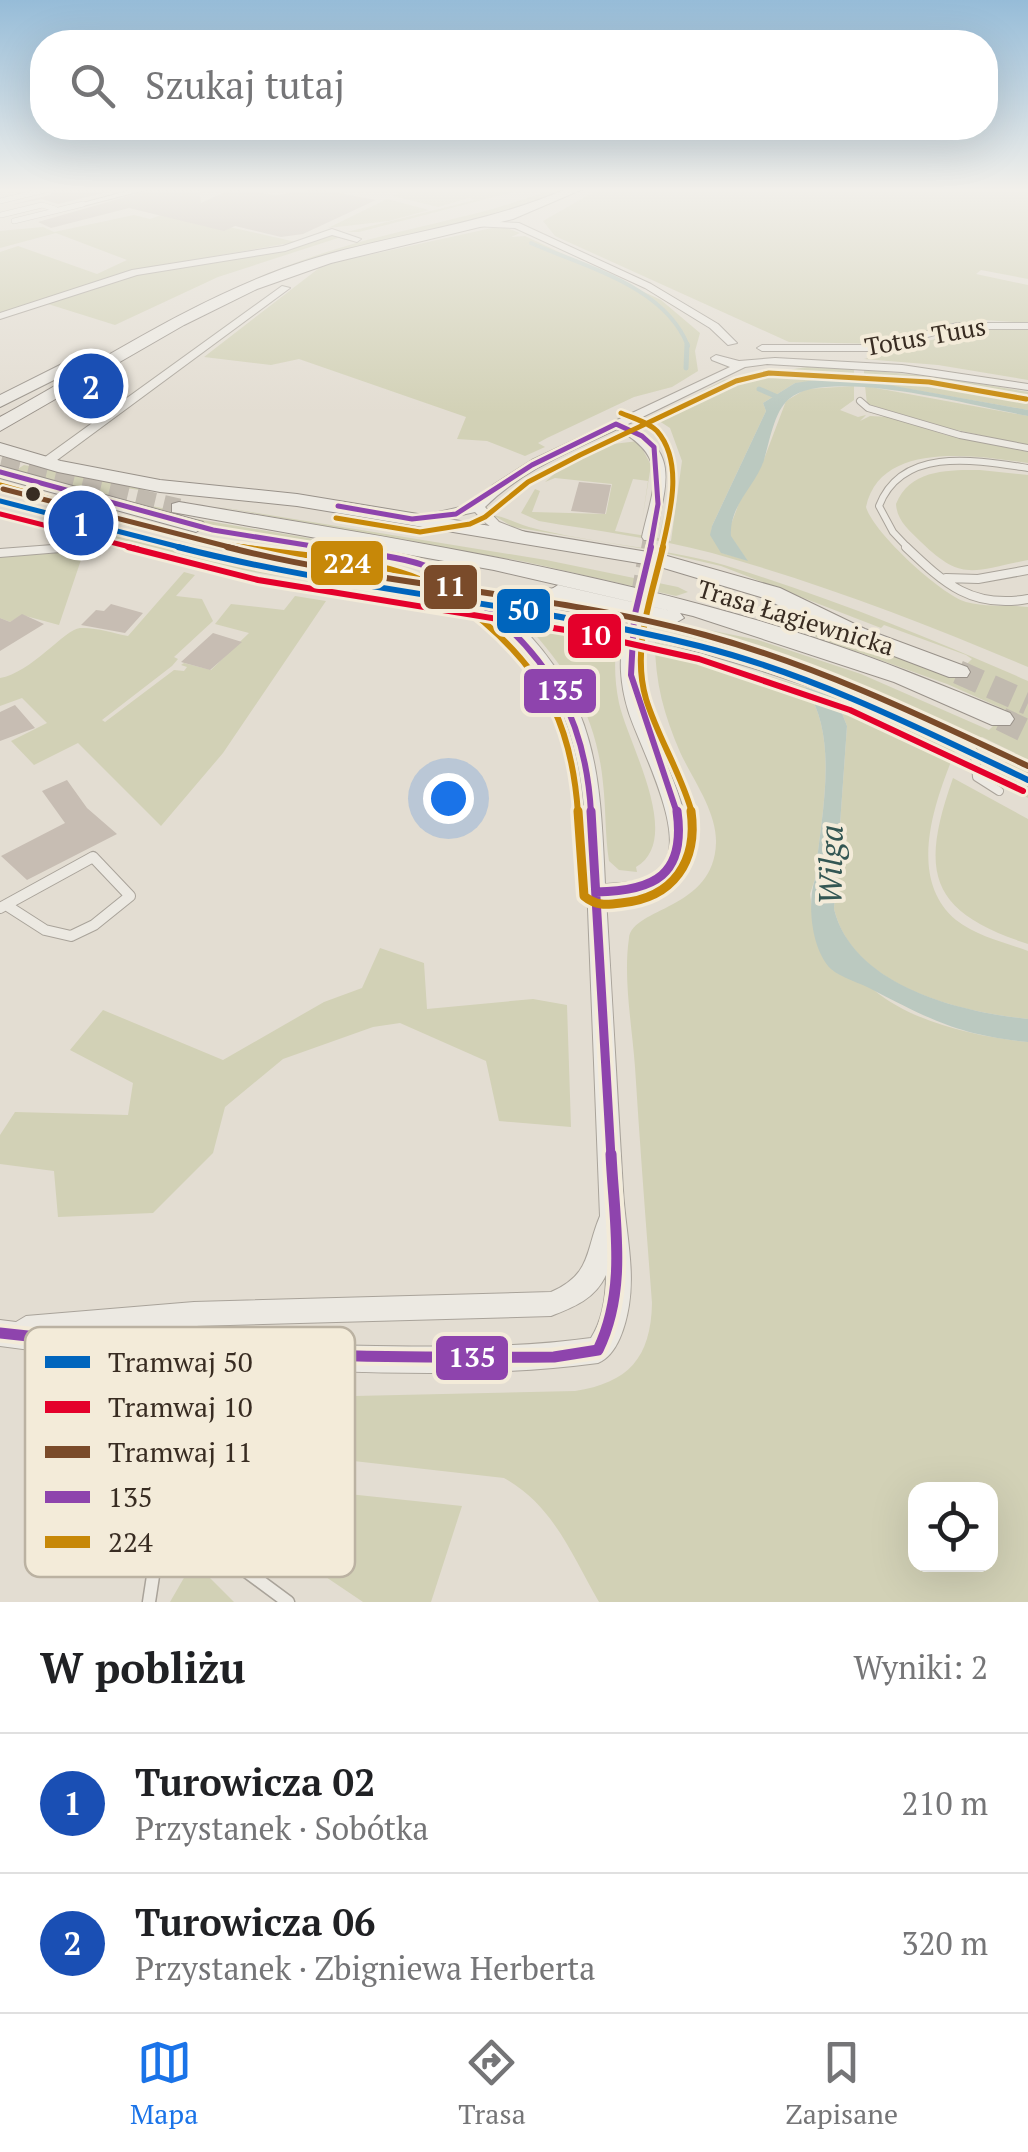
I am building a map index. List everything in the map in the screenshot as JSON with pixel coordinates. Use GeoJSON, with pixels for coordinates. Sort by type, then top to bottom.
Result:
{"type":"FeatureCollection","features":[{"type":"Feature","properties":{"kind":"main road"},"geometry":{"type":"LineString","coordinates":[[3,411],[32,385],[228,282],[283,264]]}},
{"type":"Feature","properties":{"kind":"main road"},"geometry":{"type":"LineString","coordinates":[[3,411],[253,285],[316,264]]}},
{"type":"Feature","properties":{"kind":"main road"},"geometry":{"type":"LineString","coordinates":[[3,411],[11,440],[36,460]]}},
{"type":"Feature","properties":{"kind":"main road"},"geometry":{"type":"LineString","coordinates":[[0,449],[160,486],[297,500],[660,560],[721,575],[782,597],[856,633]]}},
{"type":"Feature","properties":{"kind":"main road"},"geometry":{"type":"LineString","coordinates":[[1,472],[213,530],[421,564],[637,612],[792,636]]}},
{"type":"Feature","properties":{"kind":"main road","name":"Trasa Łagiewnicka"},"geometry":{"type":"LineString","coordinates":[[217,498],[626,569],[756,601],[958,672]]}},
{"type":"Feature","properties":{"kind":"main road","name":"Trasa Łagiewnicka"},"geometry":{"type":"LineString","coordinates":[[179,508],[572,578],[677,602],[792,636],[912,680],[1001,719]]}},
{"type":"Feature","properties":{"kind":"street"},"geometry":{"type":"LineString","coordinates":[[0,316],[135,272],[186,264]]}},
{"type":"Feature","properties":{"kind":"street"},"geometry":{"type":"LineString","coordinates":[[599,264],[648,286],[727,344],[767,354],[930,370],[1028,387]]}},
{"type":"Feature","properties":{"kind":"street"},"geometry":{"type":"LineString","coordinates":[[36,460],[285,288]]}},
{"type":"Feature","properties":{"kind":"street","name":"Totus Tuus"},"geometry":{"type":"LineString","coordinates":[[767,354],[876,348],[968,324],[1028,326]]}},
{"type":"Feature","properties":{"kind":"street"},"geometry":{"type":"LineString","coordinates":[[727,344],[713,351],[716,358],[740,366]]}},
{"type":"Feature","properties":{"kind":"street"},"geometry":{"type":"LineString","coordinates":[[421,520],[478,507],[521,472],[692,386],[767,354]]}},
{"type":"Feature","properties":{"kind":"street"},"geometry":{"type":"LineString","coordinates":[[692,386],[716,358]]}},
{"type":"Feature","properties":{"kind":"street"},"geometry":{"type":"LineString","coordinates":[[616,424],[648,440],[658,456],[659,482],[649,537]]}},
{"type":"Feature","properties":{"kind":"street"},"geometry":{"type":"LineString","coordinates":[[478,507],[494,525],[530,538]]}},
{"type":"Feature","properties":{"kind":"street"},"geometry":{"type":"LineString","coordinates":[[0,552],[92,546]]}},
{"type":"Feature","properties":{"kind":"street"},"geometry":{"type":"LineString","coordinates":[[355,1358],[554,1357],[598,1350],[612,1332],[616,1300],[619,1263],[612,1214],[588,776],[576,721],[550,669],[510,614],[458,579],[421,564]]}},
{"type":"Feature","properties":{"kind":"street"},"geometry":{"type":"LineString","coordinates":[[510,614],[531,595],[560,593]]}},
{"type":"Feature","properties":{"kind":"street"},"geometry":{"type":"LineString","coordinates":[[596,892],[635,890],[655,882],[668,871],[680,849],[678,813],[632,693],[631,636]]}},
{"type":"Feature","properties":{"kind":"street"},"geometry":{"type":"LineString","coordinates":[[54,1327],[194,1314],[551,1304],[578,1295],[592,1280],[612,1214]]}},
{"type":"Feature","properties":{"kind":"street"},"geometry":{"type":"LineString","coordinates":[[0,1332],[25,1330]]}},
{"type":"Feature","properties":{"kind":"street"},"geometry":{"type":"LineString","coordinates":[[0,1332],[25,1336]]}},
{"type":"Feature","properties":{"kind":"lane"},"geometry":{"type":"LineString","coordinates":[[860,402],[868,408],[940,430],[1028,448]]}},
{"type":"Feature","properties":{"kind":"lane"},"geometry":{"type":"LineString","coordinates":[[1028,468],[978,461],[906,470],[887,485],[880,500],[881,514],[894,532],[962,592],[988,602],[1028,598]]}},
{"type":"Feature","properties":{"kind":"lane"},"geometry":{"type":"LineString","coordinates":[[943,578],[978,579],[1028,570]]}},
{"type":"Feature","properties":{"kind":"lane"},"geometry":{"type":"LineString","coordinates":[[510,614],[693,641],[843,690],[969,745],[977,777],[999,792]]}},
{"type":"Feature","properties":{"kind":"lane"},"geometry":{"type":"LineString","coordinates":[[93,857],[130,896],[82,936],[54,936],[3,906],[93,857]]}},
{"type":"Feature","properties":{"kind":"lane"},"geometry":{"type":"LineString","coordinates":[[192,1327],[194,1314]]}},
{"type":"Feature","properties":{"kind":"lane"},"geometry":{"type":"LineString","coordinates":[[149,1602],[152,1577]]}},
{"type":"Feature","properties":{"kind":"lane"},"geometry":{"type":"LineString","coordinates":[[254,1577],[288,1602]]}},
{"type":"Feature","properties":{"kind":"green space"},"geometry":{"type":"Polygon","coordinates":[[[0,264],[68,264],[97,274],[119,264],[171,264],[129,271],[0,314],[0,264]]]}},
{"type":"Feature","properties":{"kind":"green space"},"geometry":{"type":"Polygon","coordinates":[[[203,264],[259,264],[218,277],[115,325],[48,304],[132,275],[203,264]]]}},
{"type":"Feature","properties":{"kind":"green space"},"geometry":{"type":"Polygon","coordinates":[[[291,264],[319,264],[170,321],[218,296],[291,264]]]}},
{"type":"Feature","properties":{"kind":"green space"},"geometry":{"type":"Polygon","coordinates":[[[584,264],[661,300],[700,333],[695,351],[698,371],[672,387],[634,397],[547,438],[538,443],[545,447],[525,456],[487,441],[457,439],[466,417],[299,359],[271,365],[204,357],[323,265],[584,264]]]}},
{"type":"Feature","properties":{"kind":"green space"},"geometry":{"type":"Polygon","coordinates":[[[616,264],[1028,264],[1028,279],[981,270],[976,274],[1028,285],[1028,323],[984,320],[955,324],[880,344],[789,342],[616,264]]]}},
{"type":"Feature","properties":{"kind":"green space"},"geometry":{"type":"Polygon","coordinates":[[[981,326],[1028,327],[1028,380],[938,365],[864,359],[981,326]]]}},
{"type":"Feature","properties":{"kind":"green space"},"geometry":{"type":"Polygon","coordinates":[[[807,367],[854,369],[854,380],[795,383],[763,403],[766,411],[712,526],[711,534],[722,553],[747,560],[731,537],[730,527],[764,459],[786,401],[806,389],[854,386],[854,400],[840,410],[858,417],[866,415],[860,421],[870,416],[889,417],[946,435],[1028,452],[1028,463],[959,456],[910,461],[890,470],[875,485],[866,507],[894,546],[955,597],[974,604],[1028,607],[1028,667],[792,577],[712,553],[539,521],[521,513],[535,489],[540,491],[532,512],[606,514],[612,484],[555,478],[545,482],[568,462],[597,446],[638,441],[651,465],[642,521],[648,481],[633,479],[615,531],[659,538],[670,483],[668,456],[653,434],[660,432],[664,434],[673,468],[661,539],[671,541],[682,461],[670,428],[653,417],[724,380],[807,367]]]}},
{"type":"Feature","properties":{"kind":"green space"},"geometry":{"type":"Polygon","coordinates":[[[864,370],[939,377],[1028,392],[1028,410],[864,381],[864,370]]]}},
{"type":"Feature","properties":{"kind":"green space"},"geometry":{"type":"Polygon","coordinates":[[[865,386],[1028,416],[1028,445],[952,429],[867,404],[865,386]]]}},
{"type":"Feature","properties":{"kind":"green space"},"geometry":{"type":"Polygon","coordinates":[[[24,465],[140,487],[145,491],[126,488],[114,498],[176,511],[173,515],[425,558],[226,530],[13,472],[24,465]]]}},
{"type":"Feature","properties":{"kind":"green space"},"geometry":{"type":"Polygon","coordinates":[[[955,470],[1028,475],[1028,560],[981,570],[959,568],[935,555],[901,520],[896,504],[902,492],[920,478],[955,470]]]}},
{"type":"Feature","properties":{"kind":"green space"},"geometry":{"type":"Polygon","coordinates":[[[214,506],[546,560],[688,592],[676,596],[526,562],[214,506]]]}},
{"type":"Feature","properties":{"kind":"green space"},"geometry":{"type":"Polygon","coordinates":[[[493,515],[555,533],[737,569],[884,621],[956,650],[1028,681],[1028,798],[992,775],[1015,753],[982,737],[975,742],[812,675],[701,640],[528,603],[557,599],[758,640],[861,674],[989,730],[1008,711],[947,684],[816,637],[812,632],[824,629],[953,677],[972,659],[966,655],[884,625],[881,628],[721,566],[513,527],[493,515]]]}},
{"type":"Feature","properties":{"kind":"green space"},"geometry":{"type":"Polygon","coordinates":[[[118,517],[221,541],[436,576],[463,593],[257,558],[111,522],[118,517]]]}},
{"type":"Feature","properties":{"kind":"green space"},"geometry":{"type":"Polygon","coordinates":[[[97,532],[296,577],[476,605],[498,628],[479,614],[455,605],[199,563],[101,538],[97,532]]]}},
{"type":"Feature","properties":{"kind":"green space"},"geometry":{"type":"Polygon","coordinates":[[[84,551],[59,625],[22,615],[10,622],[0,618],[0,557],[84,551]]]}},
{"type":"Feature","properties":{"kind":"green space"},"geometry":{"type":"Polygon","coordinates":[[[184,572],[195,575],[176,596],[202,599],[213,621],[174,657],[178,659],[172,666],[102,720],[105,722],[174,670],[184,671],[184,663],[211,670],[249,633],[215,624],[231,604],[284,610],[295,596],[326,601],[223,753],[161,826],[78,743],[34,765],[11,741],[47,723],[22,698],[0,706],[0,678],[23,668],[80,628],[128,636],[184,572]]]}},
{"type":"Feature","properties":{"kind":"green space"},"geometry":{"type":"Polygon","coordinates":[[[529,616],[618,633],[615,668],[619,703],[654,814],[655,835],[649,854],[636,867],[637,872],[619,870],[609,861],[603,783],[594,737],[567,677],[525,624],[529,616]]]}},
{"type":"Feature","properties":{"kind":"green space"},"geometry":{"type":"Polygon","coordinates":[[[655,642],[805,687],[816,708],[825,755],[824,806],[810,894],[812,908],[857,972],[890,1002],[947,1026],[1028,1042],[1028,1602],[599,1602],[548,1517],[536,1502],[504,1478],[355,1461],[355,1396],[575,1391],[609,1382],[622,1374],[633,1365],[647,1339],[652,1303],[627,986],[629,938],[644,920],[702,882],[712,865],[716,843],[708,808],[669,725],[659,685],[655,642]]]}},
{"type":"Feature","properties":{"kind":"green space"},"geometry":{"type":"Polygon","coordinates":[[[519,648],[556,704],[572,752],[580,838],[573,813],[570,769],[557,720],[519,648]]]}},
{"type":"Feature","properties":{"kind":"green space"},"geometry":{"type":"Polygon","coordinates":[[[836,698],[955,751],[953,757],[879,724],[952,759],[932,820],[932,885],[941,904],[964,926],[1028,951],[1028,1019],[972,1010],[913,991],[863,958],[845,936],[834,909],[847,726],[836,698]]]}},
{"type":"Feature","properties":{"kind":"green space"},"geometry":{"type":"Polygon","coordinates":[[[953,778],[1028,819],[1028,944],[970,918],[952,903],[941,885],[936,864],[937,840],[953,778]]]}},
{"type":"Feature","properties":{"kind":"green space"},"geometry":{"type":"Polygon","coordinates":[[[380,948],[424,963],[427,1009],[533,999],[567,1005],[571,1127],[499,1121],[486,1061],[400,1023],[373,1027],[283,1059],[225,1107],[213,1153],[153,1213],[58,1217],[54,1171],[0,1164],[0,1135],[15,1112],[128,1115],[133,1083],[70,1050],[103,1010],[223,1060],[324,1002],[362,988],[380,948]]]}},
{"type":"Feature","properties":{"kind":"green space"},"geometry":{"type":"Polygon","coordinates":[[[355,1495],[462,1506],[431,1602],[363,1602],[326,1577],[355,1577],[355,1495]]]}},
{"type":"Feature","properties":{"kind":"green space"},"geometry":{"type":"Polygon","coordinates":[[[184,1577],[209,1577],[234,1602],[170,1602],[184,1577]]]}},
{"type":"Feature","properties":{"kind":"water"},"geometry":{"type":"Polygon","coordinates":[[[822,379],[867,381],[1028,410],[1028,416],[904,392],[836,386],[808,390],[789,399],[779,411],[760,470],[734,515],[731,536],[748,561],[721,553],[710,535],[712,526],[766,411],[763,403],[795,383],[822,379]]]}},
{"type":"Feature","properties":{"kind":"water","name":"Wilga"},"geometry":{"type":"Polygon","coordinates":[[[805,687],[836,698],[847,726],[834,909],[845,936],[863,958],[913,990],[972,1010],[1028,1019],[1028,1042],[965,1031],[930,1018],[840,975],[824,960],[812,926],[811,900],[824,806],[825,755],[816,708],[805,687]]]}},
{"type":"Feature","properties":{"kind":"building"},"geometry":{"type":"Polygon","coordinates":[[[579,482],[611,485],[605,514],[571,511],[579,482]]]}},
{"type":"Feature","properties":{"kind":"building"},"geometry":{"type":"Polygon","coordinates":[[[111,604],[143,613],[125,633],[81,625],[96,610],[104,611],[111,604]]]}},
{"type":"Feature","properties":{"kind":"building"},"geometry":{"type":"Polygon","coordinates":[[[22,614],[44,624],[0,651],[0,618],[10,622],[22,614]]]}},
{"type":"Feature","properties":{"kind":"building"},"geometry":{"type":"Polygon","coordinates":[[[213,633],[242,642],[210,670],[181,662],[213,633]]]}},
{"type":"Feature","properties":{"kind":"building"},"geometry":{"type":"Polygon","coordinates":[[[15,705],[35,728],[0,741],[0,712],[15,705]]]}},
{"type":"Feature","properties":{"kind":"building"},"geometry":{"type":"Polygon","coordinates":[[[67,780],[87,808],[117,834],[27,880],[1,856],[65,823],[42,791],[67,780]]]}},
{"type":"Feature","properties":{"kind":"waterway"},"geometry":{"type":"LineString","coordinates":[[583,264],[642,293],[677,325],[687,344]]}},
{"type":"Feature","properties":{"kind":"waterway"},"geometry":{"type":"LineString","coordinates":[[686,368],[687,344]]}},
{"type":"Feature","properties":{"kind":"waterway"},"geometry":{"type":"LineString","coordinates":[[759,389],[780,398]]}},
{"type":"Feature","properties":{"kind":"tunnel"},"geometry":{"type":"LineString","coordinates":[[0,466],[179,508]]}},
{"type":"Feature","properties":{"kind":"tunnel"},"geometry":{"type":"LineString","coordinates":[[647,549],[649,537]]}},
{"type":"Feature","properties":{"kind":"tunnel"},"geometry":{"type":"LineString","coordinates":[[631,636],[647,547]]}},
{"type":"Feature","properties":{"kind":"tunnel"},"geometry":{"type":"LineString","coordinates":[[958,672],[1028,703]]}},
{"type":"Feature","properties":{"kind":"tunnel"},"geometry":{"type":"LineString","coordinates":[[1001,719],[1028,732]]}},
{"type":"Feature","properties":{"kind":"tram line","name":"11"},"geometry":{"type":"LineString","coordinates":[[3,489],[263,556],[582,608],[705,635],[860,687],[1028,766]]}},
{"type":"Feature","properties":{"kind":"tram line","name":"50"},"geometry":{"type":"LineString","coordinates":[[0,501],[260,568],[580,620],[702,647],[855,698],[1028,780]]}},
{"type":"Feature","properties":{"kind":"tram line","name":"10"},"geometry":{"type":"LineString","coordinates":[[0,514],[258,580],[578,632],[699,659],[850,710],[1023,791]]}},
{"type":"Feature","properties":{"kind":"transit line","name":"224"},"geometry":{"type":"LineString","coordinates":[[336,518],[420,532],[470,524],[485,517],[528,482],[580,455],[736,381],[769,373],[929,382],[1026,399]]}},
{"type":"Feature","properties":{"kind":"transit line","name":"224"},"geometry":{"type":"LineString","coordinates":[[0,485],[197,540],[398,571],[446,589],[516,649],[539,678],[556,708],[575,775],[584,896],[594,904],[628,903],[661,892],[678,878],[690,858],[694,835],[692,812],[646,699],[642,673],[643,630],[667,526],[672,471],[667,448],[656,430],[621,413]]}},
{"type":"Feature","properties":{"kind":"transit line","name":"135"},"geometry":{"type":"LineString","coordinates":[[338,506],[412,519],[456,514],[532,465],[616,424],[642,436],[654,447],[659,475],[658,504],[634,618],[631,675],[635,696],[677,808],[678,851],[666,873],[657,880],[633,889],[596,892]]}},
{"type":"Feature","properties":{"kind":"transit line","name":"135"},"geometry":{"type":"LineString","coordinates":[[0,472],[213,530],[421,564],[444,574],[512,628],[544,664],[568,704],[589,776],[618,1284],[613,1319],[598,1350],[554,1357],[355,1357]]}},
{"type":"Feature","properties":{"kind":"transit line","name":"135"},"geometry":{"type":"LineString","coordinates":[[0,1333],[25,1336]]}},
{"type":"Feature","properties":{"kind":"place","name":"Turowicza 06"},"geometry":{"type":"Point","coordinates":[91,386]}},
{"type":"Feature","properties":{"kind":"place","name":"Turowicza 02"},"geometry":{"type":"Point","coordinates":[81,523]}}]}
